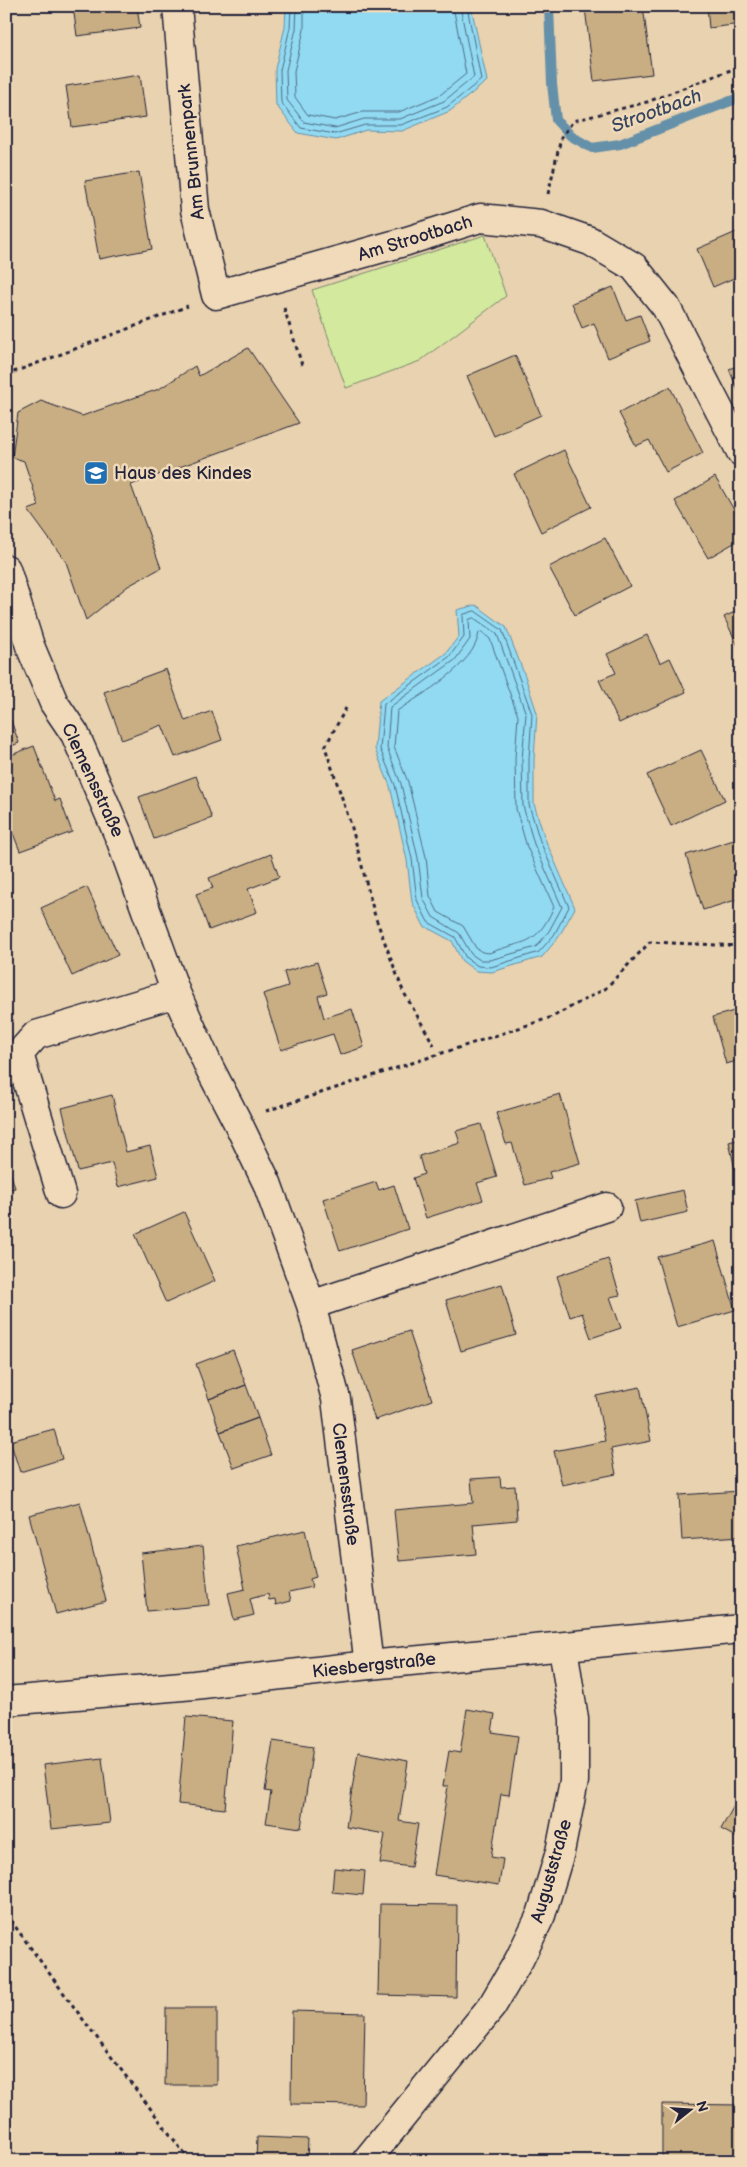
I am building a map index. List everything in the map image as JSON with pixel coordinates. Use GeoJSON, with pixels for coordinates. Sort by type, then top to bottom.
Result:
{"type":"FeatureCollection","features":[{"type":"Feature","properties":{"kind":"street","name":"Am Brunnenpark"},"geometry":{"type":"LineString","coordinates":[[177,6],[195,210],[216,295]]}},
{"type":"Feature","properties":{"kind":"street","name":"Am Strootbach"},"geometry":{"type":"LineString","coordinates":[[216,295],[407,241],[480,218],[541,224],[590,241],[634,267],[666,307],[741,452]]}},
{"type":"Feature","properties":{"kind":"street","name":"Clemensstraße"},"geometry":{"type":"LineString","coordinates":[[6,569],[30,646],[54,703],[75,734],[118,832],[176,993],[209,1067],[237,1120],[266,1183],[311,1304],[336,1399],[369,1665]]}},
{"type":"Feature","properties":{"kind":"street"},"geometry":{"type":"LineString","coordinates":[[61,1194],[19,1054],[36,1035],[176,993]]}},
{"type":"Feature","properties":{"kind":"street"},"geometry":{"type":"LineString","coordinates":[[311,1304],[607,1207]]}},
{"type":"Feature","properties":{"kind":"street","name":"Kiesbergstraße"},"geometry":{"type":"LineString","coordinates":[[6,1701],[194,1685],[369,1665],[741,1629]]}},
{"type":"Feature","properties":{"kind":"street","name":"Auguststraße"},"geometry":{"type":"LineString","coordinates":[[366,2161],[492,2006],[519,1960],[541,1916],[560,1852],[574,1782],[574,1719],[563,1647]]}},
{"type":"Feature","properties":{"kind":"path"},"geometry":{"type":"LineString","coordinates":[[541,224],[561,138],[573,122],[647,102],[741,66]]}},
{"type":"Feature","properties":{"kind":"path"},"geometry":{"type":"LineString","coordinates":[[274,279],[302,365]]}},
{"type":"Feature","properties":{"kind":"path"},"geometry":{"type":"LineString","coordinates":[[6,375],[216,295]]}},
{"type":"Feature","properties":{"kind":"path"},"geometry":{"type":"LineString","coordinates":[[346,708],[326,747],[352,828],[375,916],[403,990],[434,1045]]}},
{"type":"Feature","properties":{"kind":"path"},"geometry":{"type":"LineString","coordinates":[[237,1120],[552,1017],[605,989],[650,942],[741,946]]}},
{"type":"Feature","properties":{"kind":"path"},"geometry":{"type":"LineString","coordinates":[[6,1914],[190,2161]]}},
{"type":"Feature","properties":{"kind":"green space"},"geometry":{"type":"Polygon","coordinates":[[[485,235],[506,296],[420,361],[346,388],[312,290],[485,235]]]}},
{"type":"Feature","properties":{"kind":"water"},"geometry":{"type":"Polygon","coordinates":[[[286,6],[471,6],[487,81],[450,111],[402,131],[366,130],[336,140],[298,133],[276,105],[275,69],[285,27],[286,6]]]}},
{"type":"Feature","properties":{"kind":"water"},"geometry":{"type":"Polygon","coordinates":[[[476,605],[506,627],[525,676],[537,713],[534,804],[545,839],[575,908],[558,938],[542,957],[492,972],[476,971],[462,961],[452,941],[424,926],[412,902],[407,860],[390,786],[375,749],[379,701],[446,653],[459,636],[457,610],[476,605]]]}},
{"type":"Feature","properties":{"kind":"building"},"geometry":{"type":"Polygon","coordinates":[[[73,6],[137,6],[140,28],[77,36],[73,6]]]}},
{"type":"Feature","properties":{"kind":"building"},"geometry":{"type":"Polygon","coordinates":[[[595,6],[643,6],[652,74],[594,81],[585,8],[595,6]]]}},
{"type":"Feature","properties":{"kind":"building"},"geometry":{"type":"Polygon","coordinates":[[[707,6],[741,6],[741,24],[709,28],[707,6]]]}},
{"type":"Feature","properties":{"kind":"building"},"geometry":{"type":"Polygon","coordinates":[[[140,75],[146,117],[72,127],[66,86],[140,75]]]}},
{"type":"Feature","properties":{"kind":"building"},"geometry":{"type":"Polygon","coordinates":[[[139,172],[152,249],[99,259],[85,181],[139,172]]]}},
{"type":"Feature","properties":{"kind":"building"},"geometry":{"type":"Polygon","coordinates":[[[741,230],[741,275],[713,287],[697,249],[741,230]]]}},
{"type":"Feature","properties":{"kind":"building"},"geometry":{"type":"Polygon","coordinates":[[[613,287],[626,320],[640,315],[650,341],[608,358],[594,323],[582,328],[572,303],[613,287]]]}},
{"type":"Feature","properties":{"kind":"building","name":"Haus des Kindes"},"geometry":{"type":"Polygon","coordinates":[[[248,348],[299,423],[131,485],[161,568],[128,586],[86,620],[66,562],[28,510],[39,506],[24,461],[12,457],[18,413],[41,401],[82,416],[159,389],[195,366],[199,376],[248,348]]]}},
{"type":"Feature","properties":{"kind":"building"},"geometry":{"type":"Polygon","coordinates":[[[515,355],[541,415],[494,436],[467,376],[515,355]]]}},
{"type":"Feature","properties":{"kind":"building"},"geometry":{"type":"Polygon","coordinates":[[[741,365],[741,398],[729,369],[741,365]]]}},
{"type":"Feature","properties":{"kind":"building"},"geometry":{"type":"Polygon","coordinates":[[[670,387],[703,453],[666,472],[649,440],[636,446],[619,413],[670,387]]]}},
{"type":"Feature","properties":{"kind":"building"},"geometry":{"type":"Polygon","coordinates":[[[564,450],[591,507],[541,532],[514,474],[564,450]]]}},
{"type":"Feature","properties":{"kind":"building"},"geometry":{"type":"Polygon","coordinates":[[[715,477],[741,522],[741,539],[708,558],[675,501],[715,477]]]}},
{"type":"Feature","properties":{"kind":"building"},"geometry":{"type":"Polygon","coordinates":[[[605,538],[630,586],[575,615],[549,567],[605,538]]]}},
{"type":"Feature","properties":{"kind":"building"},"geometry":{"type":"Polygon","coordinates":[[[741,609],[741,647],[739,648],[724,617],[741,609]]]}},
{"type":"Feature","properties":{"kind":"building"},"geometry":{"type":"Polygon","coordinates":[[[647,635],[660,663],[670,658],[686,692],[619,723],[599,680],[616,673],[607,654],[647,635]]]}},
{"type":"Feature","properties":{"kind":"building"},"geometry":{"type":"Polygon","coordinates":[[[166,669],[185,721],[212,711],[222,740],[175,757],[162,725],[122,740],[104,692],[166,669]]]}},
{"type":"Feature","properties":{"kind":"building"},"geometry":{"type":"Polygon","coordinates":[[[6,707],[19,743],[6,748],[6,707]]]}},
{"type":"Feature","properties":{"kind":"building"},"geometry":{"type":"Polygon","coordinates":[[[34,746],[55,801],[60,799],[72,832],[20,851],[6,816],[8,799],[6,757],[34,746]]]}},
{"type":"Feature","properties":{"kind":"building"},"geometry":{"type":"Polygon","coordinates":[[[701,750],[725,800],[671,826],[647,775],[701,750]]]}},
{"type":"Feature","properties":{"kind":"building"},"geometry":{"type":"Polygon","coordinates":[[[196,776],[212,818],[154,839],[139,797],[196,776]]]}},
{"type":"Feature","properties":{"kind":"building"},"geometry":{"type":"Polygon","coordinates":[[[740,838],[741,904],[739,899],[703,910],[686,855],[740,838]]]}},
{"type":"Feature","properties":{"kind":"building"},"geometry":{"type":"Polygon","coordinates":[[[271,854],[279,877],[248,889],[257,912],[209,930],[196,894],[213,888],[209,878],[271,854]]]}},
{"type":"Feature","properties":{"kind":"building"},"geometry":{"type":"Polygon","coordinates":[[[87,887],[118,955],[72,976],[41,908],[87,887]]]}},
{"type":"Feature","properties":{"kind":"building"},"geometry":{"type":"Polygon","coordinates":[[[317,962],[327,993],[318,996],[324,1018],[352,1009],[364,1047],[340,1055],[333,1034],[281,1050],[263,994],[288,986],[284,972],[317,962]]]}},
{"type":"Feature","properties":{"kind":"building"},"geometry":{"type":"Polygon","coordinates":[[[741,1009],[741,1060],[726,1064],[713,1017],[741,1009]]]}},
{"type":"Feature","properties":{"kind":"building"},"geometry":{"type":"Polygon","coordinates":[[[560,1094],[580,1163],[549,1172],[551,1178],[525,1185],[512,1143],[506,1144],[496,1113],[560,1094]]]}},
{"type":"Feature","properties":{"kind":"building"},"geometry":{"type":"Polygon","coordinates":[[[112,1095],[126,1152],[150,1146],[158,1177],[118,1187],[112,1163],[78,1171],[62,1108],[112,1095]]]}},
{"type":"Feature","properties":{"kind":"building"},"geometry":{"type":"Polygon","coordinates":[[[481,1124],[497,1177],[477,1183],[483,1200],[426,1218],[413,1178],[424,1174],[419,1156],[460,1143],[456,1131],[481,1124]]]}},
{"type":"Feature","properties":{"kind":"building"},"geometry":{"type":"Polygon","coordinates":[[[741,1139],[741,1197],[729,1142],[741,1139]]]}},
{"type":"Feature","properties":{"kind":"building"},"geometry":{"type":"Polygon","coordinates":[[[6,1157],[15,1188],[6,1190],[6,1157]]]}},
{"type":"Feature","properties":{"kind":"building"},"geometry":{"type":"Polygon","coordinates":[[[376,1182],[379,1190],[394,1185],[408,1229],[340,1251],[323,1199],[376,1182]]]}},
{"type":"Feature","properties":{"kind":"building"},"geometry":{"type":"Polygon","coordinates":[[[683,1190],[688,1212],[640,1223],[635,1201],[683,1190]]]}},
{"type":"Feature","properties":{"kind":"building"},"geometry":{"type":"Polygon","coordinates":[[[184,1212],[215,1281],[166,1303],[135,1234],[184,1212]]]}},
{"type":"Feature","properties":{"kind":"building"},"geometry":{"type":"Polygon","coordinates":[[[715,1241],[735,1310],[677,1327],[657,1257],[715,1241]]]}},
{"type":"Feature","properties":{"kind":"building"},"geometry":{"type":"Polygon","coordinates":[[[608,1259],[620,1295],[610,1297],[621,1328],[591,1338],[582,1313],[570,1317],[557,1276],[608,1259]]]}},
{"type":"Feature","properties":{"kind":"building"},"geometry":{"type":"Polygon","coordinates":[[[502,1284],[516,1335],[461,1351],[446,1300],[502,1284]]]}},
{"type":"Feature","properties":{"kind":"building"},"geometry":{"type":"Polygon","coordinates":[[[409,1331],[432,1400],[375,1420],[352,1350],[409,1331]]]}},
{"type":"Feature","properties":{"kind":"building"},"geometry":{"type":"Polygon","coordinates":[[[233,1350],[246,1385],[209,1399],[196,1364],[233,1350]]]}},
{"type":"Feature","properties":{"kind":"building"},"geometry":{"type":"Polygon","coordinates":[[[246,1385],[258,1418],[220,1432],[209,1399],[246,1385]]]}},
{"type":"Feature","properties":{"kind":"building"},"geometry":{"type":"Polygon","coordinates":[[[640,1387],[651,1441],[611,1449],[616,1474],[562,1485],[554,1451],[605,1441],[596,1396],[640,1387]]]}},
{"type":"Feature","properties":{"kind":"building"},"geometry":{"type":"Polygon","coordinates":[[[258,1418],[271,1455],[234,1468],[220,1432],[258,1418]]]}},
{"type":"Feature","properties":{"kind":"building"},"geometry":{"type":"Polygon","coordinates":[[[54,1429],[62,1459],[20,1472],[10,1441],[54,1429]]]}},
{"type":"Feature","properties":{"kind":"building"},"geometry":{"type":"Polygon","coordinates":[[[500,1477],[501,1487],[515,1486],[517,1520],[473,1524],[476,1554],[399,1561],[394,1510],[473,1503],[471,1479],[500,1477]]]}},
{"type":"Feature","properties":{"kind":"building"},"geometry":{"type":"Polygon","coordinates":[[[741,1491],[741,1536],[682,1540],[679,1495],[741,1491]]]}},
{"type":"Feature","properties":{"kind":"building"},"geometry":{"type":"Polygon","coordinates":[[[80,1502],[106,1601],[56,1614],[29,1515],[80,1502]]]}},
{"type":"Feature","properties":{"kind":"building"},"geometry":{"type":"Polygon","coordinates":[[[305,1530],[316,1577],[310,1579],[312,1587],[289,1592],[291,1601],[276,1605],[275,1599],[269,1600],[268,1594],[250,1599],[254,1615],[234,1620],[228,1593],[245,1589],[236,1546],[305,1530]]]}},
{"type":"Feature","properties":{"kind":"building"},"geometry":{"type":"Polygon","coordinates":[[[203,1546],[209,1605],[147,1611],[141,1553],[203,1546]]]}},
{"type":"Feature","properties":{"kind":"building"},"geometry":{"type":"Polygon","coordinates":[[[467,1709],[495,1714],[492,1732],[518,1736],[509,1795],[501,1794],[491,1857],[503,1859],[499,1885],[434,1875],[448,1786],[443,1786],[449,1751],[460,1753],[467,1709]]]}},
{"type":"Feature","properties":{"kind":"building"},"geometry":{"type":"Polygon","coordinates":[[[186,1717],[233,1721],[225,1809],[178,1804],[186,1717]]]}},
{"type":"Feature","properties":{"kind":"building"},"geometry":{"type":"Polygon","coordinates":[[[273,1741],[313,1747],[301,1828],[266,1823],[271,1792],[265,1791],[273,1741]]]}},
{"type":"Feature","properties":{"kind":"building"},"geometry":{"type":"Polygon","coordinates":[[[358,1752],[408,1761],[399,1821],[418,1824],[411,1867],[380,1863],[385,1834],[346,1827],[358,1752]]]}},
{"type":"Feature","properties":{"kind":"building"},"geometry":{"type":"Polygon","coordinates":[[[102,1758],[110,1823],[51,1829],[43,1765],[102,1758]]]}},
{"type":"Feature","properties":{"kind":"building"},"geometry":{"type":"Polygon","coordinates":[[[741,1796],[741,1840],[721,1829],[741,1796]]]}},
{"type":"Feature","properties":{"kind":"building"},"geometry":{"type":"Polygon","coordinates":[[[334,1868],[365,1871],[363,1895],[332,1892],[334,1868]]]}},
{"type":"Feature","properties":{"kind":"building"},"geometry":{"type":"Polygon","coordinates":[[[380,1904],[457,1905],[456,1997],[378,1995],[380,1904]]]}},
{"type":"Feature","properties":{"kind":"building"},"geometry":{"type":"Polygon","coordinates":[[[166,2008],[217,2008],[217,2085],[165,2085],[166,2008]]]}},
{"type":"Feature","properties":{"kind":"building"},"geometry":{"type":"Polygon","coordinates":[[[292,2011],[365,2013],[363,2105],[291,2104],[292,2011]]]}},
{"type":"Feature","properties":{"kind":"building"},"geometry":{"type":"Polygon","coordinates":[[[662,2104],[741,2105],[741,2161],[662,2161],[662,2104]]]}},
{"type":"Feature","properties":{"kind":"building"},"geometry":{"type":"Polygon","coordinates":[[[257,2137],[308,2139],[307,2161],[256,2161],[257,2137]]]}},
{"type":"Feature","properties":{"kind":"waterway","name":"Strootbach"},"geometry":{"type":"LineString","coordinates":[[549,6],[552,84],[556,120],[571,136],[592,148],[620,144],[741,97]]}},
{"type":"Feature","properties":{"kind":"place","name":"Haus des Kindes"},"geometry":{"type":"Point","coordinates":[96,473]}}]}
